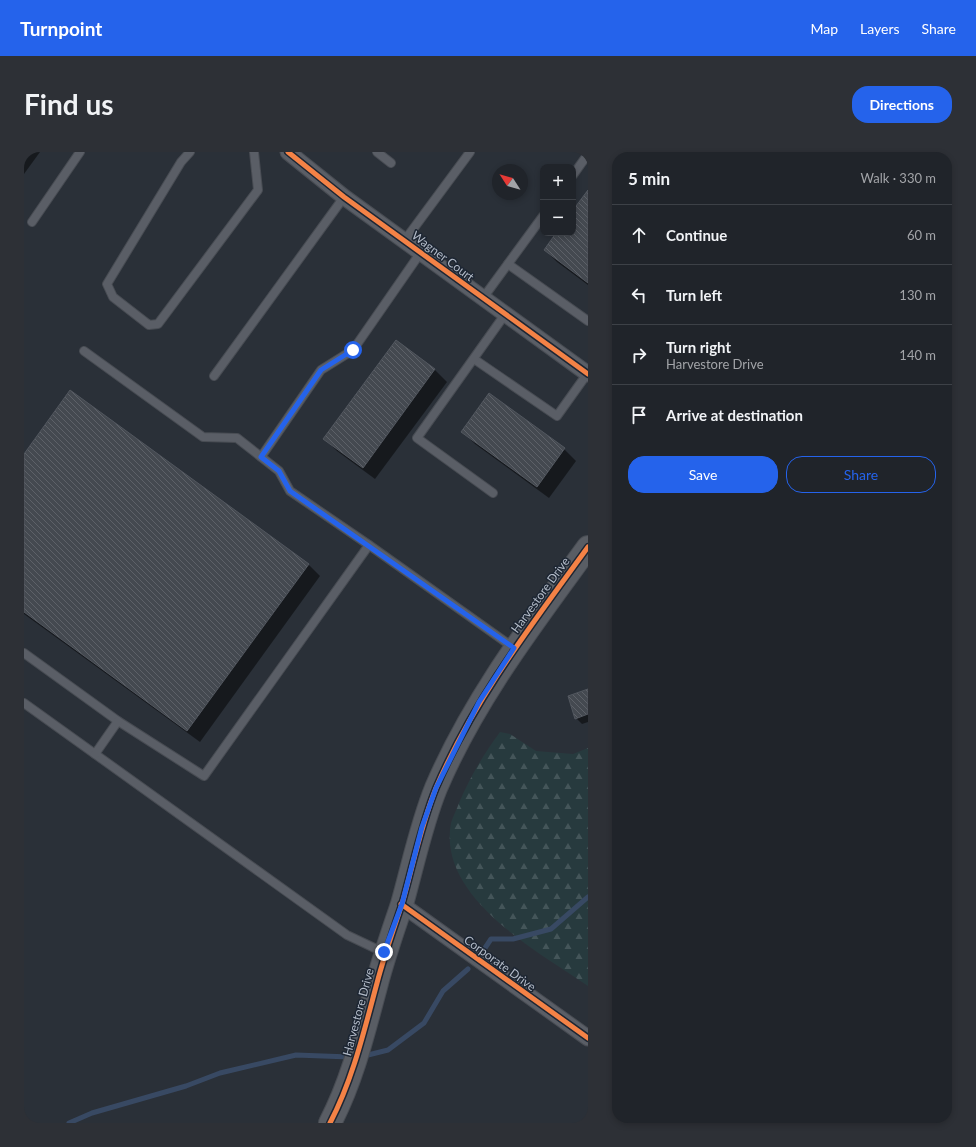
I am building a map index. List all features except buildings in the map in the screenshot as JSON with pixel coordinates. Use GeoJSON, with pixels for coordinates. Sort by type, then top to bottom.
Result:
{"type":"FeatureCollection","features":[{"type":"Feature","properties":{"kind":"street","name":"Wagner Court"},"geometry":{"type":"LineString","coordinates":[[288,152],[344,197],[506,313],[588,374]]}},
{"type":"Feature","properties":{"kind":"street","name":"Harvestore Drive"},"geometry":{"type":"LineString","coordinates":[[330,1123],[358,1057],[384,952],[402,904],[422,827],[436,788],[479,702],[514,648],[588,547]]}},
{"type":"Feature","properties":{"kind":"street","name":"Corporate Drive"},"geometry":{"type":"LineString","coordinates":[[402,904],[588,1038]]}},
{"type":"Feature","properties":{"kind":"lane"},"geometry":{"type":"LineString","coordinates":[[32,222],[80,152]]}},
{"type":"Feature","properties":{"kind":"lane"},"geometry":{"type":"LineString","coordinates":[[190,152],[181,162],[107,284],[114,297],[149,325],[158,324],[258,190],[254,152]]}},
{"type":"Feature","properties":{"kind":"lane"},"geometry":{"type":"LineString","coordinates":[[377,152],[391,163]]}},
{"type":"Feature","properties":{"kind":"lane"},"geometry":{"type":"LineString","coordinates":[[405,240],[470,152]]}},
{"type":"Feature","properties":{"kind":"lane"},"geometry":{"type":"LineString","coordinates":[[576,171],[588,154]]}},
{"type":"Feature","properties":{"kind":"lane"},"geometry":{"type":"LineString","coordinates":[[214,376],[344,197]]}},
{"type":"Feature","properties":{"kind":"lane"},"geometry":{"type":"LineString","coordinates":[[483,298],[540,220]]}},
{"type":"Feature","properties":{"kind":"lane"},"geometry":{"type":"LineString","coordinates":[[261,457],[321,370],[353,350],[421,252]]}},
{"type":"Feature","properties":{"kind":"lane"},"geometry":{"type":"LineString","coordinates":[[508,264],[588,321]]}},
{"type":"Feature","properties":{"kind":"lane"},"geometry":{"type":"LineString","coordinates":[[493,493],[417,438],[506,313]]}},
{"type":"Feature","properties":{"kind":"lane"},"geometry":{"type":"LineString","coordinates":[[84,351],[203,438],[237,438],[279,471],[290,491],[514,648]]}},
{"type":"Feature","properties":{"kind":"lane"},"geometry":{"type":"LineString","coordinates":[[474,359],[557,416],[588,374]]}},
{"type":"Feature","properties":{"kind":"lane"},"geometry":{"type":"LineString","coordinates":[[24,653],[118,721],[204,776],[369,545]]}},
{"type":"Feature","properties":{"kind":"lane"},"geometry":{"type":"LineString","coordinates":[[24,703],[347,935],[384,952]]}},
{"type":"Feature","properties":{"kind":"lane"},"geometry":{"type":"LineString","coordinates":[[94,754],[118,721]]}},
{"type":"Feature","properties":{"kind":"green space"},"geometry":{"type":"Polygon","coordinates":[[[500,732],[510,734],[536,751],[573,754],[588,748],[588,986],[519,939],[495,919],[475,898],[459,875],[451,850],[451,823],[472,775],[500,732]]]}},
{"type":"Feature","properties":{"kind":"waterway"},"geometry":{"type":"LineString","coordinates":[[485,948],[491,939],[513,939],[551,929],[588,897]]}},
{"type":"Feature","properties":{"kind":"waterway"},"geometry":{"type":"LineString","coordinates":[[364,1056],[388,1050],[424,1023],[443,991],[468,969]]}},
{"type":"Feature","properties":{"kind":"waterway"},"geometry":{"type":"LineString","coordinates":[[69,1123],[92,1113],[186,1086],[220,1073],[296,1055],[350,1057]]}},
{"type":"Feature","properties":{"kind":"cycle path"},"geometry":{"type":"LineString","coordinates":[[288,152],[344,197],[588,374]]}},
{"type":"Feature","properties":{"kind":"cycle path"},"geometry":{"type":"LineString","coordinates":[[330,1123],[352,1072],[422,831],[436,788],[451,755],[486,693],[525,634],[588,547]]}},
{"type":"Feature","properties":{"kind":"cycle path"},"geometry":{"type":"LineString","coordinates":[[401,904],[588,1038]]}},
{"type":"Feature","properties":{"kind":"route"},"geometry":{"type":"LineString","coordinates":[[353,350],[321,370],[261,457],[279,471],[290,491],[514,648],[479,702],[436,788],[422,827],[402,904],[384,952]]}}]}
